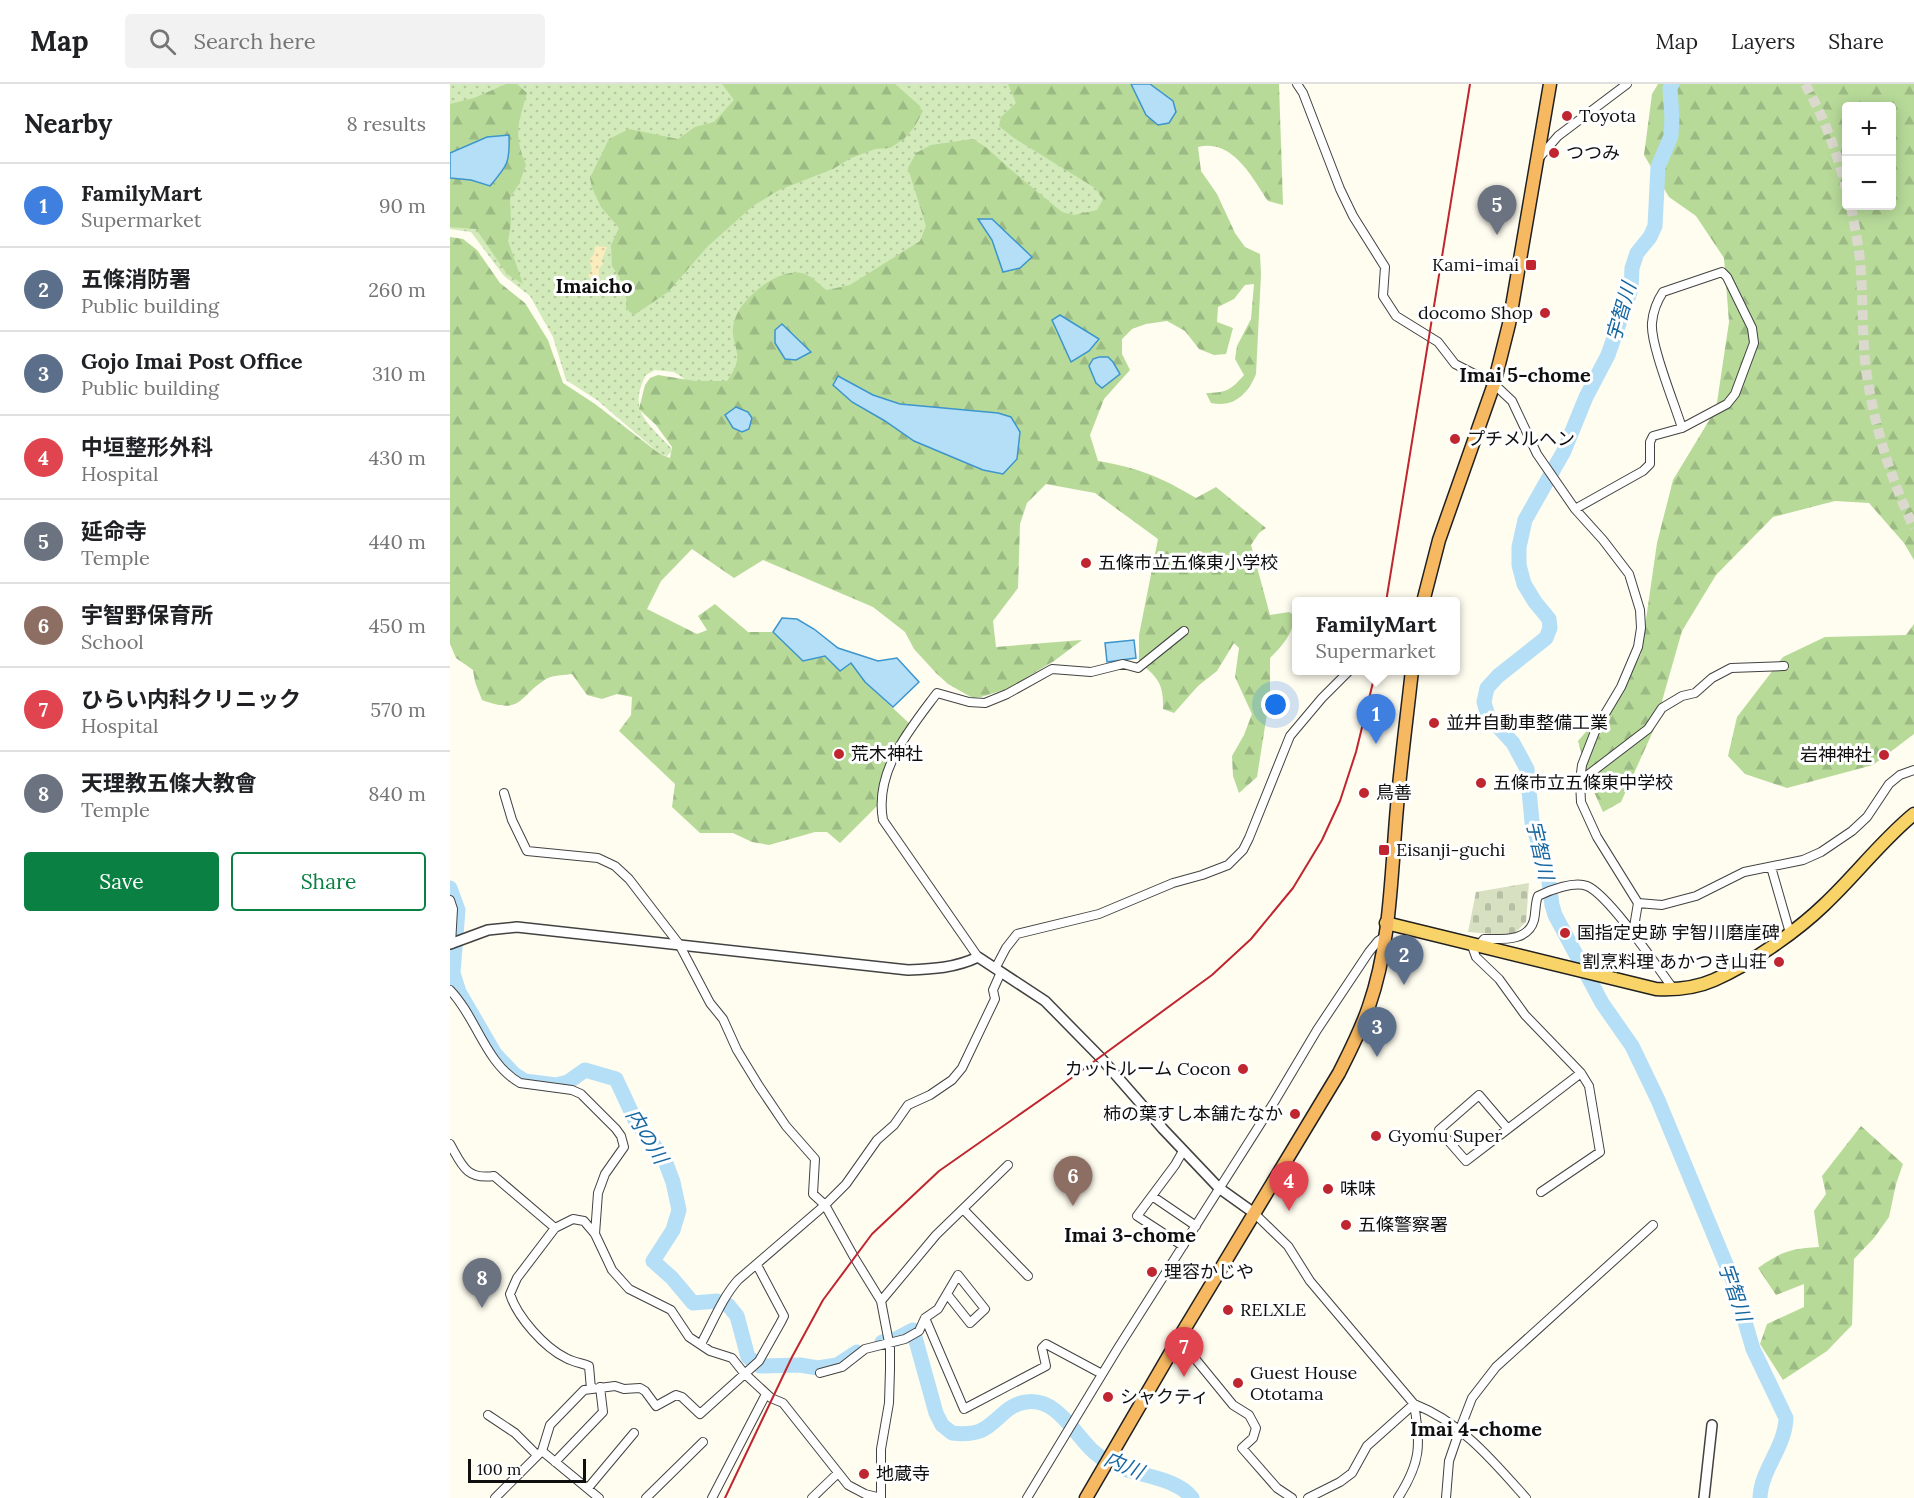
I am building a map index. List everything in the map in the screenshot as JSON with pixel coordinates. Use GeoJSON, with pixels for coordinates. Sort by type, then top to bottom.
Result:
{"type":"FeatureCollection","features":[{"type":"Feature","properties":{"kind":"highway"},"geometry":{"type":"LineString","coordinates":[[1424,597],[1439,540],[1494,384],[1509,324],[1550,84]]}},
{"type":"Feature","properties":{"kind":"highway"},"geometry":{"type":"LineString","coordinates":[[1086,1498],[1339,1073],[1356,1040],[1370,1004],[1384,937],[1411,675]]}},
{"type":"Feature","properties":{"kind":"main road"},"geometry":{"type":"LineString","coordinates":[[1386,923],[1612,979],[1656,989],[1674,990],[1713,980],[1732,971],[1790,933],[1822,907],[1889,836],[1914,814]]}},
{"type":"Feature","properties":{"kind":"street"},"geometry":{"type":"LineString","coordinates":[[1298,84],[1340,189],[1353,216],[1385,267],[1383,296],[1396,316],[1438,342],[1455,363],[1494,384],[1512,401],[1537,454],[1575,509],[1629,574],[1640,610],[1641,628],[1638,647],[1621,687],[1596,729],[1582,765],[1580,781],[1581,802],[1597,837],[1638,903],[1633,933]]}},
{"type":"Feature","properties":{"kind":"street"},"geometry":{"type":"LineString","coordinates":[[1539,158],[1558,136],[1627,84]]}},
{"type":"Feature","properties":{"kind":"street"},"geometry":{"type":"LineString","coordinates":[[1575,509],[1643,471],[1650,464],[1650,442],[1653,436],[1682,428],[1727,404],[1735,394],[1754,343],[1752,328],[1727,277],[1722,272],[1663,292],[1658,300],[1652,324],[1654,342],[1682,428]]}},
{"type":"Feature","properties":{"kind":"street"},"geometry":{"type":"LineString","coordinates":[[1184,631],[1138,668],[1123,664],[1091,672],[1052,669],[1007,694],[985,703],[969,702],[937,693],[913,726],[892,761],[886,776],[881,808],[883,820],[978,957],[1045,1001],[1100,1057],[1219,1188],[1254,1213],[1288,1246],[1310,1281],[1414,1404],[1435,1412],[1460,1429],[1526,1498]]}},
{"type":"Feature","properties":{"kind":"street"},"geometry":{"type":"LineString","coordinates":[[1580,781],[1648,729],[1662,708],[1682,696],[1695,693],[1712,678],[1731,668],[1784,666]]}},
{"type":"Feature","properties":{"kind":"street"},"geometry":{"type":"LineString","coordinates":[[701,1344],[722,1303],[738,1280],[846,1184],[877,1140],[894,1125],[908,1105],[930,1095],[952,1080],[962,1068],[995,999],[993,990],[1006,948],[1017,934],[1099,914],[1173,883],[1228,865],[1243,850],[1249,838],[1290,736],[1345,675]]}},
{"type":"Feature","properties":{"kind":"street"},"geometry":{"type":"LineString","coordinates":[[1638,903],[1662,905],[1696,896],[1744,872],[1803,860],[1821,852],[1852,831],[1867,817],[1889,784],[1900,775],[1914,770]]}},
{"type":"Feature","properties":{"kind":"street"},"geometry":{"type":"LineString","coordinates":[[504,793],[512,820],[527,851],[598,858],[607,861],[629,879],[679,944],[710,1004],[723,1019],[737,1050],[759,1086],[786,1126],[815,1159],[813,1194],[825,1205],[881,1301],[889,1343],[890,1369],[889,1403],[881,1449],[881,1498],[865,1494],[848,1485],[783,1403],[766,1394],[732,1358],[710,1351],[689,1337],[671,1310],[628,1289],[617,1278],[595,1234],[584,1221],[573,1219],[555,1228],[517,1278],[510,1294],[531,1329],[541,1337],[548,1348],[573,1362],[589,1366],[591,1389]]}},
{"type":"Feature","properties":{"kind":"street"},"geometry":{"type":"LineString","coordinates":[[1772,867],[1790,933]]}},
{"type":"Feature","properties":{"kind":"street"},"geometry":{"type":"LineString","coordinates":[[1540,1192],[1600,1152],[1592,1093],[1581,1073],[1525,1015],[1499,979],[1476,957],[1475,944],[1484,939],[1519,937],[1534,922],[1538,896],[1558,887],[1586,886],[1602,897],[1633,933],[1674,990]]}},
{"type":"Feature","properties":{"kind":"street"},"geometry":{"type":"LineString","coordinates":[[450,900],[453,909],[451,944],[488,930],[517,927],[908,970],[936,969],[964,964],[978,957]]}},
{"type":"Feature","properties":{"kind":"street"},"geometry":{"type":"LineString","coordinates":[[1027,1498],[1317,1030],[1369,952],[1384,937]]}},
{"type":"Feature","properties":{"kind":"street"},"geometry":{"type":"LineString","coordinates":[[450,990],[463,1005],[490,1053],[515,1080],[520,1083],[572,1090],[581,1094],[609,1119],[621,1136],[624,1147],[605,1174],[598,1193],[595,1234]]}},
{"type":"Feature","properties":{"kind":"street"},"geometry":{"type":"LineString","coordinates":[[1508,1129],[1479,1095],[1439,1130],[1466,1161],[1508,1129],[1581,1073]]}},
{"type":"Feature","properties":{"kind":"street"},"geometry":{"type":"LineString","coordinates":[[450,1144],[467,1171],[478,1178],[494,1176],[555,1228]]}},
{"type":"Feature","properties":{"kind":"street"},"geometry":{"type":"LineString","coordinates":[[1183,1151],[1137,1216],[1183,1246]]}},
{"type":"Feature","properties":{"kind":"street"},"geometry":{"type":"LineString","coordinates":[[881,1301],[936,1235],[1008,1165]]}},
{"type":"Feature","properties":{"kind":"street"},"geometry":{"type":"LineString","coordinates":[[1152,1196],[1196,1226]]}},
{"type":"Feature","properties":{"kind":"street"},"geometry":{"type":"LineString","coordinates":[[963,1209],[1028,1276]]}},
{"type":"Feature","properties":{"kind":"street"},"geometry":{"type":"LineString","coordinates":[[1446,1498],[1449,1461],[1472,1398],[1496,1367],[1653,1225]]}},
{"type":"Feature","properties":{"kind":"street"},"geometry":{"type":"LineString","coordinates":[[495,1498],[539,1453],[550,1425],[584,1390],[600,1387],[640,1388],[656,1406],[676,1395],[682,1397],[700,1414],[755,1363],[784,1316],[757,1265]]}},
{"type":"Feature","properties":{"kind":"street"},"geometry":{"type":"LineString","coordinates":[[820,1373],[842,1367],[865,1349],[905,1339],[919,1331],[925,1318],[938,1309],[958,1275],[985,1309],[970,1323],[947,1294]]}},
{"type":"Feature","properties":{"kind":"street"},"geometry":{"type":"LineString","coordinates":[[925,1318],[964,1409],[1046,1366],[1042,1348],[1046,1344],[1102,1374]]}},
{"type":"Feature","properties":{"kind":"street"},"geometry":{"type":"LineString","coordinates":[[1179,1339],[1233,1405],[1249,1415],[1256,1428],[1253,1438],[1242,1448],[1277,1488],[1292,1498]]}},
{"type":"Feature","properties":{"kind":"street"},"geometry":{"type":"LineString","coordinates":[[555,1462],[603,1412],[600,1387]]}},
{"type":"Feature","properties":{"kind":"street"},"geometry":{"type":"LineString","coordinates":[[712,1498],[766,1394]]}},
{"type":"Feature","properties":{"kind":"street"},"geometry":{"type":"LineString","coordinates":[[1308,1498],[1340,1482],[1352,1473],[1367,1446],[1414,1404]]}},
{"type":"Feature","properties":{"kind":"street"},"geometry":{"type":"LineString","coordinates":[[1398,1498],[1407,1484],[1419,1451],[1419,1432],[1414,1404]]}},
{"type":"Feature","properties":{"kind":"street"},"geometry":{"type":"LineString","coordinates":[[488,1414],[539,1453],[555,1462],[599,1498]]}},
{"type":"Feature","properties":{"kind":"street"},"geometry":{"type":"LineString","coordinates":[[1704,1498],[1712,1425]]}},
{"type":"Feature","properties":{"kind":"street"},"geometry":{"type":"LineString","coordinates":[[588,1488],[634,1433]]}},
{"type":"Feature","properties":{"kind":"street"},"geometry":{"type":"LineString","coordinates":[[646,1498],[703,1442]]}},
{"type":"Feature","properties":{"kind":"street"},"geometry":{"type":"LineString","coordinates":[[812,1498],[838,1473]]}},
{"type":"Feature","properties":{"kind":"green space"},"geometry":{"type":"Polygon","coordinates":[[[450,84],[1035,84],[1109,198],[1103,216],[938,233],[746,380],[695,386],[674,372],[655,370],[646,375],[641,387],[639,407],[648,423],[671,448],[667,456],[660,454],[597,400],[566,380],[553,337],[530,296],[504,276],[471,232],[450,229],[450,84]]]}},
{"type":"Feature","properties":{"kind":"green space"},"geometry":{"type":"Polygon","coordinates":[[[506,84],[517,84],[527,93],[518,129],[519,145],[526,165],[519,184],[510,198],[511,223],[508,241],[523,284],[507,274],[476,229],[450,227],[450,104],[474,98],[506,84]]]}},
{"type":"Feature","properties":{"kind":"green space"},"geometry":{"type":"Polygon","coordinates":[[[722,84],[895,84],[920,106],[922,113],[904,139],[890,148],[875,149],[851,158],[833,169],[779,190],[753,206],[708,246],[668,292],[634,315],[626,309],[627,289],[612,266],[611,245],[619,228],[601,207],[590,178],[609,139],[629,129],[678,139],[695,127],[714,122],[734,100],[722,84]]]}},
{"type":"Feature","properties":{"kind":"green space"},"geometry":{"type":"Polygon","coordinates":[[[1008,84],[1279,84],[1283,205],[1268,201],[1248,171],[1231,154],[1221,148],[1198,147],[1201,171],[1217,194],[1235,233],[1245,247],[1260,254],[1256,374],[1253,381],[1239,398],[1227,403],[1211,403],[1206,393],[1228,390],[1244,375],[1235,359],[1237,346],[1251,319],[1254,284],[1245,285],[1234,299],[1218,307],[1217,322],[1233,328],[1226,354],[1214,355],[1199,349],[1185,331],[1167,321],[1132,329],[1122,339],[1122,354],[1130,370],[1104,399],[1090,435],[1098,461],[1149,474],[1196,498],[1216,487],[1266,528],[1259,533],[1251,545],[1270,615],[1289,612],[1292,614],[1292,627],[1283,644],[1270,658],[1270,695],[1257,777],[1239,793],[1233,776],[1232,756],[1244,735],[1252,714],[1235,677],[1239,648],[1234,643],[1217,671],[1198,686],[1174,713],[1163,709],[1161,687],[1158,681],[1139,662],[1139,635],[1158,539],[1095,493],[1046,484],[1027,503],[1020,524],[1018,588],[993,621],[996,647],[1082,640],[1054,661],[1007,689],[981,697],[971,697],[948,684],[914,649],[905,632],[873,607],[763,560],[734,578],[692,549],[661,581],[647,609],[697,634],[707,630],[698,616],[715,604],[748,632],[773,632],[803,661],[825,655],[851,663],[865,682],[910,724],[888,760],[879,789],[877,806],[840,843],[827,832],[815,832],[769,845],[752,842],[733,833],[700,833],[672,807],[675,784],[619,731],[631,715],[632,697],[617,694],[602,699],[587,695],[572,674],[548,678],[513,705],[506,706],[482,700],[473,670],[456,658],[450,644],[450,237],[463,239],[477,250],[500,283],[525,303],[548,340],[563,383],[595,404],[660,454],[670,458],[672,447],[656,425],[639,409],[645,385],[650,378],[658,375],[695,381],[727,381],[737,362],[733,336],[735,319],[746,301],[766,284],[788,273],[799,273],[809,276],[827,290],[850,285],[920,241],[926,226],[908,168],[916,153],[931,145],[973,139],[987,148],[1062,212],[1074,215],[1097,210],[1103,199],[1095,188],[1014,138],[999,126],[1001,117],[1016,103],[1008,84]]]}},
{"type":"Feature","properties":{"kind":"green space"},"geometry":{"type":"Polygon","coordinates":[[[1658,84],[1914,84],[1914,560],[1904,543],[1869,503],[1835,501],[1773,517],[1716,575],[1682,631],[1654,729],[1621,802],[1603,812],[1590,783],[1578,741],[1620,693],[1641,654],[1657,543],[1673,480],[1716,409],[1729,322],[1724,258],[1696,216],[1669,197],[1644,155],[1652,94],[1658,84]]]}},
{"type":"Feature","properties":{"kind":"green space"},"geometry":{"type":"Polygon","coordinates":[[[1914,624],[1914,734],[1873,765],[1787,788],[1745,774],[1728,756],[1737,717],[1783,657],[1825,637],[1906,635],[1914,624]]]}},
{"type":"Feature","properties":{"kind":"green space"},"geometry":{"type":"Polygon","coordinates":[[[1529,883],[1526,922],[1515,933],[1507,935],[1468,932],[1476,892],[1529,883]]]}},
{"type":"Feature","properties":{"kind":"green space"},"geometry":{"type":"Polygon","coordinates":[[[1861,1126],[1903,1164],[1889,1217],[1874,1238],[1854,1259],[1852,1325],[1827,1351],[1783,1380],[1760,1344],[1767,1324],[1804,1307],[1804,1284],[1776,1295],[1758,1268],[1787,1252],[1819,1247],[1814,1211],[1826,1194],[1822,1176],[1861,1126]]]}},
{"type":"Feature","properties":{"kind":"sand"},"geometry":{"type":"Polygon","coordinates":[[[595,246],[607,247],[602,260],[603,264],[599,269],[599,279],[596,282],[588,276],[592,269],[589,260],[594,254],[595,246]]]}},
{"type":"Feature","properties":{"kind":"water"},"geometry":{"type":"Polygon","coordinates":[[[1131,84],[1150,84],[1173,101],[1176,112],[1169,123],[1158,125],[1146,115],[1131,84]]]}},
{"type":"Feature","properties":{"kind":"water"},"geometry":{"type":"Polygon","coordinates":[[[509,135],[507,163],[490,186],[471,180],[450,178],[450,153],[487,137],[509,135]]]}},
{"type":"Feature","properties":{"kind":"water"},"geometry":{"type":"Polygon","coordinates":[[[978,219],[992,219],[1032,257],[1020,268],[1003,272],[992,240],[978,219]]]}},
{"type":"Feature","properties":{"kind":"water"},"geometry":{"type":"Polygon","coordinates":[[[1060,315],[1099,339],[1089,351],[1071,362],[1052,320],[1060,315]]]}},
{"type":"Feature","properties":{"kind":"water"},"geometry":{"type":"Polygon","coordinates":[[[782,324],[811,352],[796,360],[785,359],[775,343],[775,330],[782,324]]]}},
{"type":"Feature","properties":{"kind":"water"},"geometry":{"type":"Polygon","coordinates":[[[1108,357],[1120,374],[1102,388],[1096,383],[1089,366],[1093,359],[1108,357]]]}},
{"type":"Feature","properties":{"kind":"water"},"geometry":{"type":"Polygon","coordinates":[[[838,376],[873,395],[900,404],[998,413],[1011,417],[1020,432],[1017,459],[1003,474],[983,470],[914,441],[852,402],[833,385],[838,376]]]}},
{"type":"Feature","properties":{"kind":"water"},"geometry":{"type":"Polygon","coordinates":[[[736,407],[748,412],[752,418],[749,429],[742,432],[733,428],[725,415],[736,407]]]}},
{"type":"Feature","properties":{"kind":"water"},"geometry":{"type":"Polygon","coordinates":[[[782,618],[797,619],[838,648],[878,661],[897,658],[919,682],[893,707],[865,682],[851,663],[840,671],[825,656],[803,661],[773,632],[782,618]]]}},
{"type":"Feature","properties":{"kind":"water"},"geometry":{"type":"Polygon","coordinates":[[[1134,640],[1136,658],[1107,662],[1105,643],[1134,640]]]}},
{"type":"Feature","properties":{"kind":"waterway","name":"宇智川"},"geometry":{"type":"LineString","coordinates":[[1672,84],[1670,88],[1671,136],[1658,167],[1655,226],[1650,237],[1637,253],[1632,268],[1631,289],[1608,355],[1586,397],[1564,451],[1525,520],[1519,547],[1519,565],[1524,584],[1549,619],[1550,628],[1546,638],[1498,676],[1487,688],[1484,702],[1488,716],[1513,743],[1527,769],[1532,822],[1548,875],[1555,915],[1602,1003],[1632,1046],[1658,1100],[1733,1281],[1753,1349],[1786,1418],[1782,1439],[1764,1477],[1760,1498]]}},
{"type":"Feature","properties":{"kind":"waterway","name":"内の川"},"geometry":{"type":"LineString","coordinates":[[450,888],[458,910],[453,973],[459,992],[495,1054],[514,1074],[525,1081],[556,1085],[568,1082],[585,1070],[616,1079],[636,1122],[664,1158],[673,1182],[679,1210],[673,1230],[653,1261],[672,1278],[693,1303],[717,1301],[728,1305],[737,1316],[748,1357],[760,1366],[800,1365],[818,1368],[837,1365],[857,1352]]}},
{"type":"Feature","properties":{"kind":"waterway","name":"内の川"},"geometry":{"type":"LineString","coordinates":[[882,1342],[896,1339],[913,1330],[936,1413],[942,1425],[952,1433],[966,1434],[980,1431],[1013,1406],[1026,1402],[1037,1402],[1056,1411],[1094,1452],[1107,1461],[1121,1468],[1169,1482],[1178,1486],[1192,1498]]}},
{"type":"Feature","properties":{"kind":"tunnel"},"geometry":{"type":"LineString","coordinates":[[1805,84],[1829,135],[1842,174]]}},
{"type":"Feature","properties":{"kind":"tunnel"},"geometry":{"type":"LineString","coordinates":[[1852,210],[1860,260],[1865,361],[1872,404],[1889,467],[1914,528]]}},
{"type":"Feature","properties":{"kind":"railway"},"geometry":{"type":"LineString","coordinates":[[1387,597],[1470,84]]}},
{"type":"Feature","properties":{"kind":"railway"},"geometry":{"type":"LineString","coordinates":[[725,1498],[792,1357],[823,1300],[872,1234],[939,1171],[1212,975],[1251,939],[1293,888],[1322,840],[1340,801],[1356,752],[1375,675]]}},
{"type":"Feature","properties":{"kind":"place","name":"Toyota"},"geometry":{"type":"Point","coordinates":[1567,116]}},
{"type":"Feature","properties":{"kind":"place","name":"つつみ"},"geometry":{"type":"Point","coordinates":[1554,153]}},
{"type":"Feature","properties":{"kind":"place","name":"延命寺"},"geometry":{"type":"Point","coordinates":[1497,235]}},
{"type":"Feature","properties":{"kind":"place","name":"Kami-imai"},"geometry":{"type":"Point","coordinates":[1531,265]}},
{"type":"Feature","properties":{"kind":"place","name":"docomo Shop"},"geometry":{"type":"Point","coordinates":[1545,313]}},
{"type":"Feature","properties":{"kind":"place","name":"プチメルヘン"},"geometry":{"type":"Point","coordinates":[1455,439]}},
{"type":"Feature","properties":{"kind":"place","name":"五條市立五條東小学校"},"geometry":{"type":"Point","coordinates":[1086,563]}},
{"type":"Feature","properties":{"kind":"place","name":"並井自動車整備工業"},"geometry":{"type":"Point","coordinates":[1434,723]}},
{"type":"Feature","properties":{"kind":"place","name":"FamilyMart"},"geometry":{"type":"Point","coordinates":[1376,744]}},
{"type":"Feature","properties":{"kind":"place","name":"荒木神社"},"geometry":{"type":"Point","coordinates":[839,754]}},
{"type":"Feature","properties":{"kind":"place","name":"岩神神社"},"geometry":{"type":"Point","coordinates":[1884,755]}},
{"type":"Feature","properties":{"kind":"place","name":"五條市立五條東中学校"},"geometry":{"type":"Point","coordinates":[1481,783]}},
{"type":"Feature","properties":{"kind":"place","name":"鳥善"},"geometry":{"type":"Point","coordinates":[1364,793]}},
{"type":"Feature","properties":{"kind":"place","name":"Eisanji-guchi"},"geometry":{"type":"Point","coordinates":[1384,850]}},
{"type":"Feature","properties":{"kind":"place","name":"国指定史跡 宇智川磨崖碑"},"geometry":{"type":"Point","coordinates":[1565,933]}},
{"type":"Feature","properties":{"kind":"place","name":"割烹料理 あかつき山荘"},"geometry":{"type":"Point","coordinates":[1779,962]}},
{"type":"Feature","properties":{"kind":"place","name":"五條消防署"},"geometry":{"type":"Point","coordinates":[1404,985]}},
{"type":"Feature","properties":{"kind":"place","name":"Gojo Imai Post Office"},"geometry":{"type":"Point","coordinates":[1377,1057]}},
{"type":"Feature","properties":{"kind":"place","name":"カットルーム Cocon"},"geometry":{"type":"Point","coordinates":[1243,1069]}},
{"type":"Feature","properties":{"kind":"place","name":"柿の葉すし本舗たなか"},"geometry":{"type":"Point","coordinates":[1295,1114]}},
{"type":"Feature","properties":{"kind":"place","name":"Gyomu Super"},"geometry":{"type":"Point","coordinates":[1376,1136]}},
{"type":"Feature","properties":{"kind":"place","name":"味味"},"geometry":{"type":"Point","coordinates":[1328,1189]}},
{"type":"Feature","properties":{"kind":"place","name":"宇智野保育所"},"geometry":{"type":"Point","coordinates":[1073,1206]}},
{"type":"Feature","properties":{"kind":"place","name":"中垣整形外科"},"geometry":{"type":"Point","coordinates":[1289,1211]}},
{"type":"Feature","properties":{"kind":"place","name":"五條警察署"},"geometry":{"type":"Point","coordinates":[1346,1225]}},
{"type":"Feature","properties":{"kind":"place","name":"理容かじや"},"geometry":{"type":"Point","coordinates":[1152,1272]}},
{"type":"Feature","properties":{"kind":"place","name":"天理教五條大教會"},"geometry":{"type":"Point","coordinates":[482,1308]}},
{"type":"Feature","properties":{"kind":"place","name":"RELXLE"},"geometry":{"type":"Point","coordinates":[1228,1310]}},
{"type":"Feature","properties":{"kind":"place","name":"ひらい内科クリニック"},"geometry":{"type":"Point","coordinates":[1184,1377]}},
{"type":"Feature","properties":{"kind":"place","name":"Guest House Ototama"},"geometry":{"type":"Point","coordinates":[1238,1383]}},
{"type":"Feature","properties":{"kind":"place","name":"シャクティ"},"geometry":{"type":"Point","coordinates":[1108,1397]}},
{"type":"Feature","properties":{"kind":"place","name":"地蔵寺"},"geometry":{"type":"Point","coordinates":[864,1474]}},
{"type":"Feature","properties":{"kind":"district","name":"Imaicho"},"geometry":{"type":"Point","coordinates":[594,286]}},
{"type":"Feature","properties":{"kind":"district","name":"Imai 5-chome"},"geometry":{"type":"Point","coordinates":[1525,375]}},
{"type":"Feature","properties":{"kind":"district","name":"Imai 3-chome"},"geometry":{"type":"Point","coordinates":[1130,1235]}},
{"type":"Feature","properties":{"kind":"district","name":"Imai 4-chome"},"geometry":{"type":"Point","coordinates":[1476,1429]}},
{"type":"Feature","properties":{"kind":"water label","name":"内川"},"geometry":{"type":"Point","coordinates":[1124,1465]}}]}
